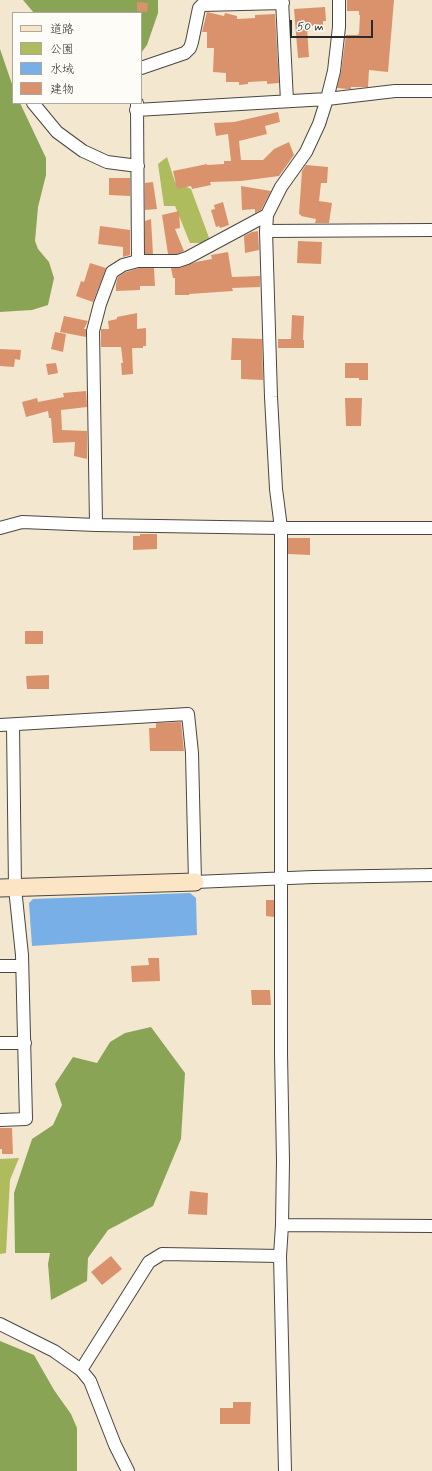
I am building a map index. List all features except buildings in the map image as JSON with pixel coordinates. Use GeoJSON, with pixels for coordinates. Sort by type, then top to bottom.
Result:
{"type":"FeatureCollection","features":[{"type":"Feature","properties":{"kind":"street"},"geometry":{"type":"LineString","coordinates":[[285,1471],[280,1256],[282,1225],[281,528],[276,489],[271,397],[266,231],[267,215],[281,187],[306,152],[319,124],[328,99],[336,56],[339,27],[339,0]]}},
{"type":"Feature","properties":{"kind":"street"},"geometry":{"type":"LineString","coordinates":[[142,68],[185,52],[190,48],[199,8],[202,5],[283,2],[287,101]]}},
{"type":"Feature","properties":{"kind":"street"},"geometry":{"type":"LineString","coordinates":[[138,261],[137,106],[328,99],[395,91],[432,91]]}},
{"type":"Feature","properties":{"kind":"street"},"geometry":{"type":"LineString","coordinates":[[34,104],[57,132],[83,151],[107,162],[138,166]]}},
{"type":"Feature","properties":{"kind":"street"},"geometry":{"type":"LineString","coordinates":[[96,525],[93,331],[100,304],[112,272],[123,265],[138,261],[178,261],[187,258],[267,215]]}},
{"type":"Feature","properties":{"kind":"street"},"geometry":{"type":"LineString","coordinates":[[266,231],[432,230]]}},
{"type":"Feature","properties":{"kind":"street"},"geometry":{"type":"LineString","coordinates":[[0,528],[22,522],[96,525],[281,528],[432,528]]}},
{"type":"Feature","properties":{"kind":"street"},"geometry":{"type":"LineString","coordinates":[[0,725],[188,714],[192,753],[195,882]]}},
{"type":"Feature","properties":{"kind":"street"},"geometry":{"type":"LineString","coordinates":[[0,1120],[26,1119],[22,966],[8,888],[13,725]]}},
{"type":"Feature","properties":{"kind":"street"},"geometry":{"type":"LineString","coordinates":[[8,888],[281,878],[432,875]]}},
{"type":"Feature","properties":{"kind":"street"},"geometry":{"type":"LineString","coordinates":[[0,966],[22,966]]}},
{"type":"Feature","properties":{"kind":"street"},"geometry":{"type":"LineString","coordinates":[[0,1043],[25,1043]]}},
{"type":"Feature","properties":{"kind":"street"},"geometry":{"type":"LineString","coordinates":[[282,1225],[432,1226]]}},
{"type":"Feature","properties":{"kind":"street"},"geometry":{"type":"LineString","coordinates":[[81,1370],[149,1262],[162,1254],[280,1256]]}},
{"type":"Feature","properties":{"kind":"street"},"geometry":{"type":"LineString","coordinates":[[0,1324],[54,1351],[81,1370],[90,1381],[115,1445],[128,1471]]}},
{"type":"Feature","properties":{"kind":"green space"},"geometry":{"type":"Polygon","coordinates":[[[23,0],[158,0],[158,13],[147,45],[142,52],[142,12],[33,12],[23,0]]]}},
{"type":"Feature","properties":{"kind":"green space"},"geometry":{"type":"Polygon","coordinates":[[[0,49],[12,84],[12,104],[20,104],[46,158],[46,175],[38,207],[35,241],[38,249],[49,262],[54,278],[48,305],[32,310],[0,312],[0,49]]]}},
{"type":"Feature","properties":{"kind":"green space"},"geometry":{"type":"Polygon","coordinates":[[[167,157],[175,182],[191,189],[211,243],[190,243],[175,206],[164,206],[158,164],[167,157]]]}},
{"type":"Feature","properties":{"kind":"green space"},"geometry":{"type":"Polygon","coordinates":[[[151,1027],[185,1073],[181,1139],[153,1206],[108,1230],[88,1258],[87,1281],[51,1300],[48,1264],[50,1253],[15,1253],[14,1193],[32,1139],[53,1125],[62,1105],[55,1084],[73,1057],[97,1063],[110,1042],[125,1033],[151,1027]]]}},
{"type":"Feature","properties":{"kind":"green space"},"geometry":{"type":"Polygon","coordinates":[[[19,1158],[10,1180],[6,1253],[0,1254],[0,1159],[19,1158]]]}},
{"type":"Feature","properties":{"kind":"green space"},"geometry":{"type":"Polygon","coordinates":[[[0,1341],[34,1355],[54,1390],[71,1414],[77,1428],[77,1471],[0,1471],[0,1341]]]}},
{"type":"Feature","properties":{"kind":"water"},"geometry":{"type":"Polygon","coordinates":[[[190,893],[196,898],[197,935],[32,946],[29,903],[33,899],[190,893]]]}}]}
